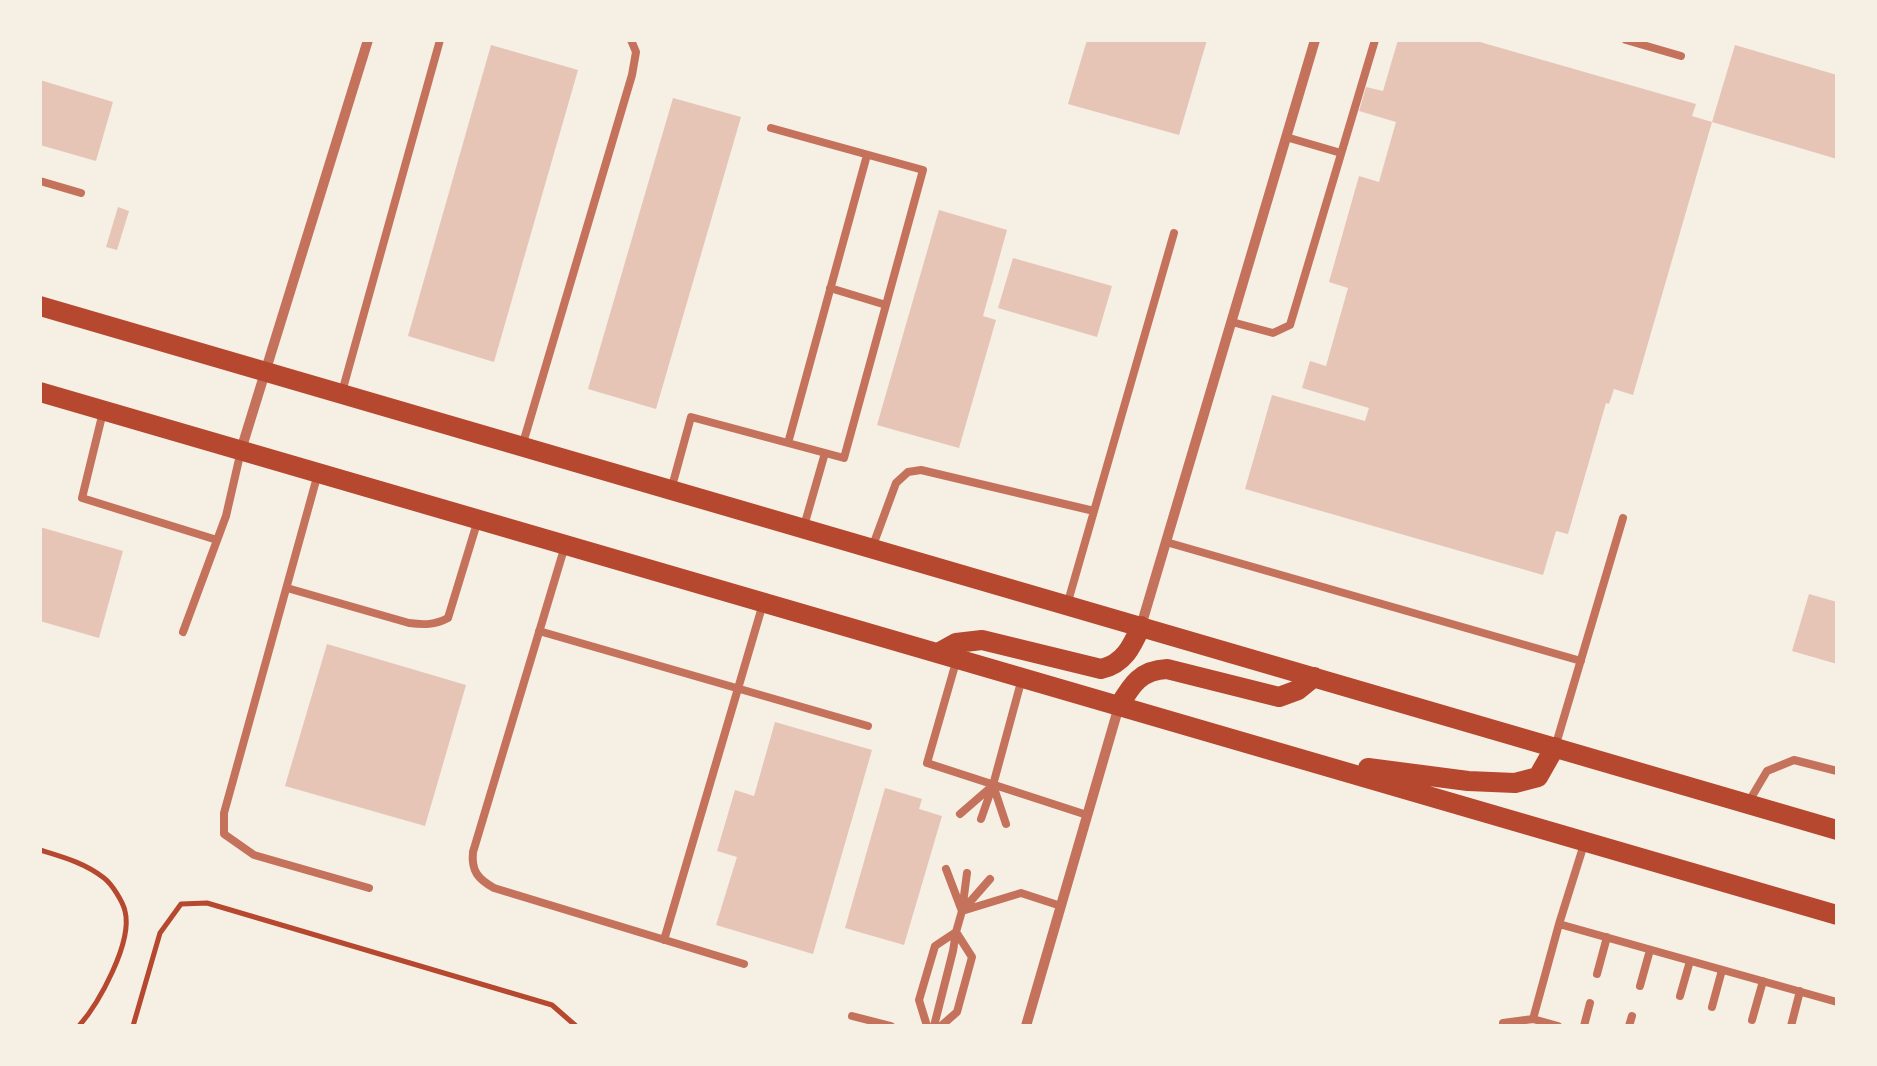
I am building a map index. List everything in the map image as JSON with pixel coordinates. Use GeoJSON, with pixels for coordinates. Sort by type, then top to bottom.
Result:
{"type":"FeatureCollection","features":[{"type":"Feature","properties":{"kind":"main road"},"geometry":{"type":"LineString","coordinates":[[40,306],[1837,830]]}},
{"type":"Feature","properties":{"kind":"main road"},"geometry":{"type":"LineString","coordinates":[[40,392],[1837,915]]}},
{"type":"Feature","properties":{"kind":"main road"},"geometry":{"type":"LineString","coordinates":[[948,655],[956,643],[982,640],[1102,669],[1112,666],[1131,649],[1141,626]]}},
{"type":"Feature","properties":{"kind":"main road"},"geometry":{"type":"LineString","coordinates":[[1119,706],[1142,674],[1167,668],[1279,697],[1298,690],[1314,676]]}},
{"type":"Feature","properties":{"kind":"main road"},"geometry":{"type":"LineString","coordinates":[[1302,759],[1468,781],[1514,783],[1538,777],[1555,748]]}},
{"type":"Feature","properties":{"kind":"street"},"geometry":{"type":"LineString","coordinates":[[241,450],[368,40]]}},
{"type":"Feature","properties":{"kind":"street"},"geometry":{"type":"LineString","coordinates":[[1141,626],[1315,40]]}},
{"type":"Feature","properties":{"kind":"street"},"geometry":{"type":"LineString","coordinates":[[1026,1026],[1119,706]]}},
{"type":"Feature","properties":{"kind":"lane"},"geometry":{"type":"LineString","coordinates":[[341,394],[440,40]]}},
{"type":"Feature","properties":{"kind":"lane"},"geometry":{"type":"LineString","coordinates":[[522,446],[632,75],[636,52],[631,40]]}},
{"type":"Feature","properties":{"kind":"lane"},"geometry":{"type":"LineString","coordinates":[[1232,322],[1273,332],[1290,325],[1375,40]]}},
{"type":"Feature","properties":{"kind":"lane"},"geometry":{"type":"LineString","coordinates":[[1626,40],[1681,56]]}},
{"type":"Feature","properties":{"kind":"lane"},"geometry":{"type":"LineString","coordinates":[[671,490],[691,418],[844,458],[923,170],[772,128]]}},
{"type":"Feature","properties":{"kind":"lane"},"geometry":{"type":"LineString","coordinates":[[1286,137],[1341,152]]}},
{"type":"Feature","properties":{"kind":"lane"},"geometry":{"type":"LineString","coordinates":[[788,443],[867,154]]}},
{"type":"Feature","properties":{"kind":"lane"},"geometry":{"type":"LineString","coordinates":[[40,180],[82,193]]}},
{"type":"Feature","properties":{"kind":"lane"},"geometry":{"type":"LineString","coordinates":[[1067,605],[1174,233]]}},
{"type":"Feature","properties":{"kind":"lane"},"geometry":{"type":"LineString","coordinates":[[830,288],[886,305]]}},
{"type":"Feature","properties":{"kind":"lane"},"geometry":{"type":"LineString","coordinates":[[104,410],[82,498],[218,540]]}},
{"type":"Feature","properties":{"kind":"lane"},"geometry":{"type":"LineString","coordinates":[[183,632],[226,516],[241,450]]}},
{"type":"Feature","properties":{"kind":"lane"},"geometry":{"type":"LineString","coordinates":[[803,528],[825,453]]}},
{"type":"Feature","properties":{"kind":"lane"},"geometry":{"type":"LineString","coordinates":[[872,548],[896,483],[908,472],[921,470],[1094,511]]}},
{"type":"Feature","properties":{"kind":"lane"},"geometry":{"type":"LineString","coordinates":[[318,473],[224,813],[224,834],[254,855],[369,888]]}},
{"type":"Feature","properties":{"kind":"lane"},"geometry":{"type":"LineString","coordinates":[[1555,748],[1623,518]]}},
{"type":"Feature","properties":{"kind":"lane"},"geometry":{"type":"LineString","coordinates":[[287,588],[409,623],[438,623],[448,618],[478,519]]}},
{"type":"Feature","properties":{"kind":"lane"},"geometry":{"type":"LineString","coordinates":[[1166,542],[1581,661]]}},
{"type":"Feature","properties":{"kind":"lane"},"geometry":{"type":"LineString","coordinates":[[565,544],[473,852],[476,874],[494,888],[744,964]]}},
{"type":"Feature","properties":{"kind":"lane"},"geometry":{"type":"LineString","coordinates":[[664,940],[764,602]]}},
{"type":"Feature","properties":{"kind":"lane"},"geometry":{"type":"LineString","coordinates":[[539,632],[868,726]]}},
{"type":"Feature","properties":{"kind":"lane"},"geometry":{"type":"LineString","coordinates":[[948,655],[927,764],[1088,815]]}},
{"type":"Feature","properties":{"kind":"lane"},"geometry":{"type":"LineString","coordinates":[[981,819],[1022,677]]}},
{"type":"Feature","properties":{"kind":"lane"},"geometry":{"type":"LineString","coordinates":[[1748,804],[1767,771],[1794,760],[1837,772]]}},
{"type":"Feature","properties":{"kind":"lane"},"geometry":{"type":"LineString","coordinates":[[960,814],[993,785]]}},
{"type":"Feature","properties":{"kind":"lane"},"geometry":{"type":"LineString","coordinates":[[993,785],[1006,824]]}},
{"type":"Feature","properties":{"kind":"lane"},"geometry":{"type":"LineString","coordinates":[[1533,1019],[1585,842]]}},
{"type":"Feature","properties":{"kind":"lane"},"geometry":{"type":"LineString","coordinates":[[946,869],[962,911]]}},
{"type":"Feature","properties":{"kind":"lane"},"geometry":{"type":"LineString","coordinates":[[930,1026],[953,951],[966,873]]}},
{"type":"Feature","properties":{"kind":"lane"},"geometry":{"type":"LineString","coordinates":[[962,911],[990,879]]}},
{"type":"Feature","properties":{"kind":"lane"},"geometry":{"type":"LineString","coordinates":[[962,911],[1021,893],[1061,906]]}},
{"type":"Feature","properties":{"kind":"lane"},"geometry":{"type":"LineString","coordinates":[[1559,924],[1837,1002]]}},
{"type":"Feature","properties":{"kind":"lane"},"geometry":{"type":"LineString","coordinates":[[930,1026],[919,1000],[935,946],[956,932]]}},
{"type":"Feature","properties":{"kind":"lane"},"geometry":{"type":"LineString","coordinates":[[941,1026],[957,1012],[972,957],[956,932]]}},
{"type":"Feature","properties":{"kind":"lane"},"geometry":{"type":"LineString","coordinates":[[1597,974],[1607,938]]}},
{"type":"Feature","properties":{"kind":"lane"},"geometry":{"type":"LineString","coordinates":[[1640,986],[1650,950]]}},
{"type":"Feature","properties":{"kind":"lane"},"geometry":{"type":"LineString","coordinates":[[1680,996],[1690,960]]}},
{"type":"Feature","properties":{"kind":"lane"},"geometry":{"type":"LineString","coordinates":[[1712,1006],[1722,970]]}},
{"type":"Feature","properties":{"kind":"lane"},"geometry":{"type":"LineString","coordinates":[[1752,1020],[1763,981]]}},
{"type":"Feature","properties":{"kind":"lane"},"geometry":{"type":"LineString","coordinates":[[1791,1026],[1800,991]]}},
{"type":"Feature","properties":{"kind":"lane"},"geometry":{"type":"LineString","coordinates":[[1584,1026],[1590,1003]]}},
{"type":"Feature","properties":{"kind":"lane"},"geometry":{"type":"LineString","coordinates":[[852,1016],[890,1026]]}},
{"type":"Feature","properties":{"kind":"lane"},"geometry":{"type":"LineString","coordinates":[[1630,1026],[1632,1016]]}},
{"type":"Feature","properties":{"kind":"lane"},"geometry":{"type":"LineString","coordinates":[[1502,1026],[1533,1019],[1558,1026]]}},
{"type":"Feature","properties":{"kind":"path"},"geometry":{"type":"LineString","coordinates":[[40,850],[82,863],[108,881],[126,912],[124,938],[112,975],[79,1026]]}},
{"type":"Feature","properties":{"kind":"path"},"geometry":{"type":"LineString","coordinates":[[133,1026],[160,933],[181,904],[207,903],[552,1006],[576,1026]]}},
{"type":"Feature","properties":{"kind":"building"},"geometry":{"type":"Polygon","coordinates":[[[1087,40],[1207,40],[1179,135],[1068,104],[1087,40]]]}},
{"type":"Feature","properties":{"kind":"building"},"geometry":{"type":"Polygon","coordinates":[[[1398,40],[1473,40],[1696,104],[1692,116],[1712,122],[1633,395],[1614,389],[1609,404],[1606,403],[1568,534],[1556,531],[1543,575],[1245,489],[1272,395],[1365,421],[1369,408],[1302,388],[1310,361],[1326,366],[1348,288],[1329,282],[1359,176],[1379,182],[1396,122],[1359,111],[1366,87],[1383,91],[1398,40]]]}},
{"type":"Feature","properties":{"kind":"building"},"geometry":{"type":"Polygon","coordinates":[[[491,45],[578,70],[494,362],[408,336],[491,45]]]}},
{"type":"Feature","properties":{"kind":"building"},"geometry":{"type":"Polygon","coordinates":[[[1735,45],[1837,75],[1837,159],[1712,122],[1735,45]]]}},
{"type":"Feature","properties":{"kind":"building"},"geometry":{"type":"Polygon","coordinates":[[[40,80],[113,102],[96,161],[40,145],[40,80]]]}},
{"type":"Feature","properties":{"kind":"building"},"geometry":{"type":"Polygon","coordinates":[[[673,98],[741,117],[656,409],[588,389],[673,98]]]}},
{"type":"Feature","properties":{"kind":"building"},"geometry":{"type":"Polygon","coordinates":[[[118,207],[129,211],[117,250],[106,247],[118,207]]]}},
{"type":"Feature","properties":{"kind":"building"},"geometry":{"type":"Polygon","coordinates":[[[939,210],[1007,230],[983,316],[996,320],[959,448],[877,425],[939,210]]]}},
{"type":"Feature","properties":{"kind":"building"},"geometry":{"type":"Polygon","coordinates":[[[1013,258],[1112,286],[1097,337],[998,308],[1013,258]]]}},
{"type":"Feature","properties":{"kind":"building"},"geometry":{"type":"Polygon","coordinates":[[[40,527],[123,551],[99,638],[40,621],[40,527]]]}},
{"type":"Feature","properties":{"kind":"building"},"geometry":{"type":"Polygon","coordinates":[[[1809,594],[1837,602],[1837,664],[1792,651],[1809,594]]]}},
{"type":"Feature","properties":{"kind":"building"},"geometry":{"type":"Polygon","coordinates":[[[327,644],[466,685],[425,826],[285,786],[327,644]]]}},
{"type":"Feature","properties":{"kind":"building"},"geometry":{"type":"Polygon","coordinates":[[[775,722],[872,750],[813,954],[716,925],[737,857],[717,851],[735,790],[754,796],[775,722]]]}},
{"type":"Feature","properties":{"kind":"building"},"geometry":{"type":"Polygon","coordinates":[[[885,788],[922,799],[919,809],[942,816],[904,945],[845,928],[885,788]]]}}]}
